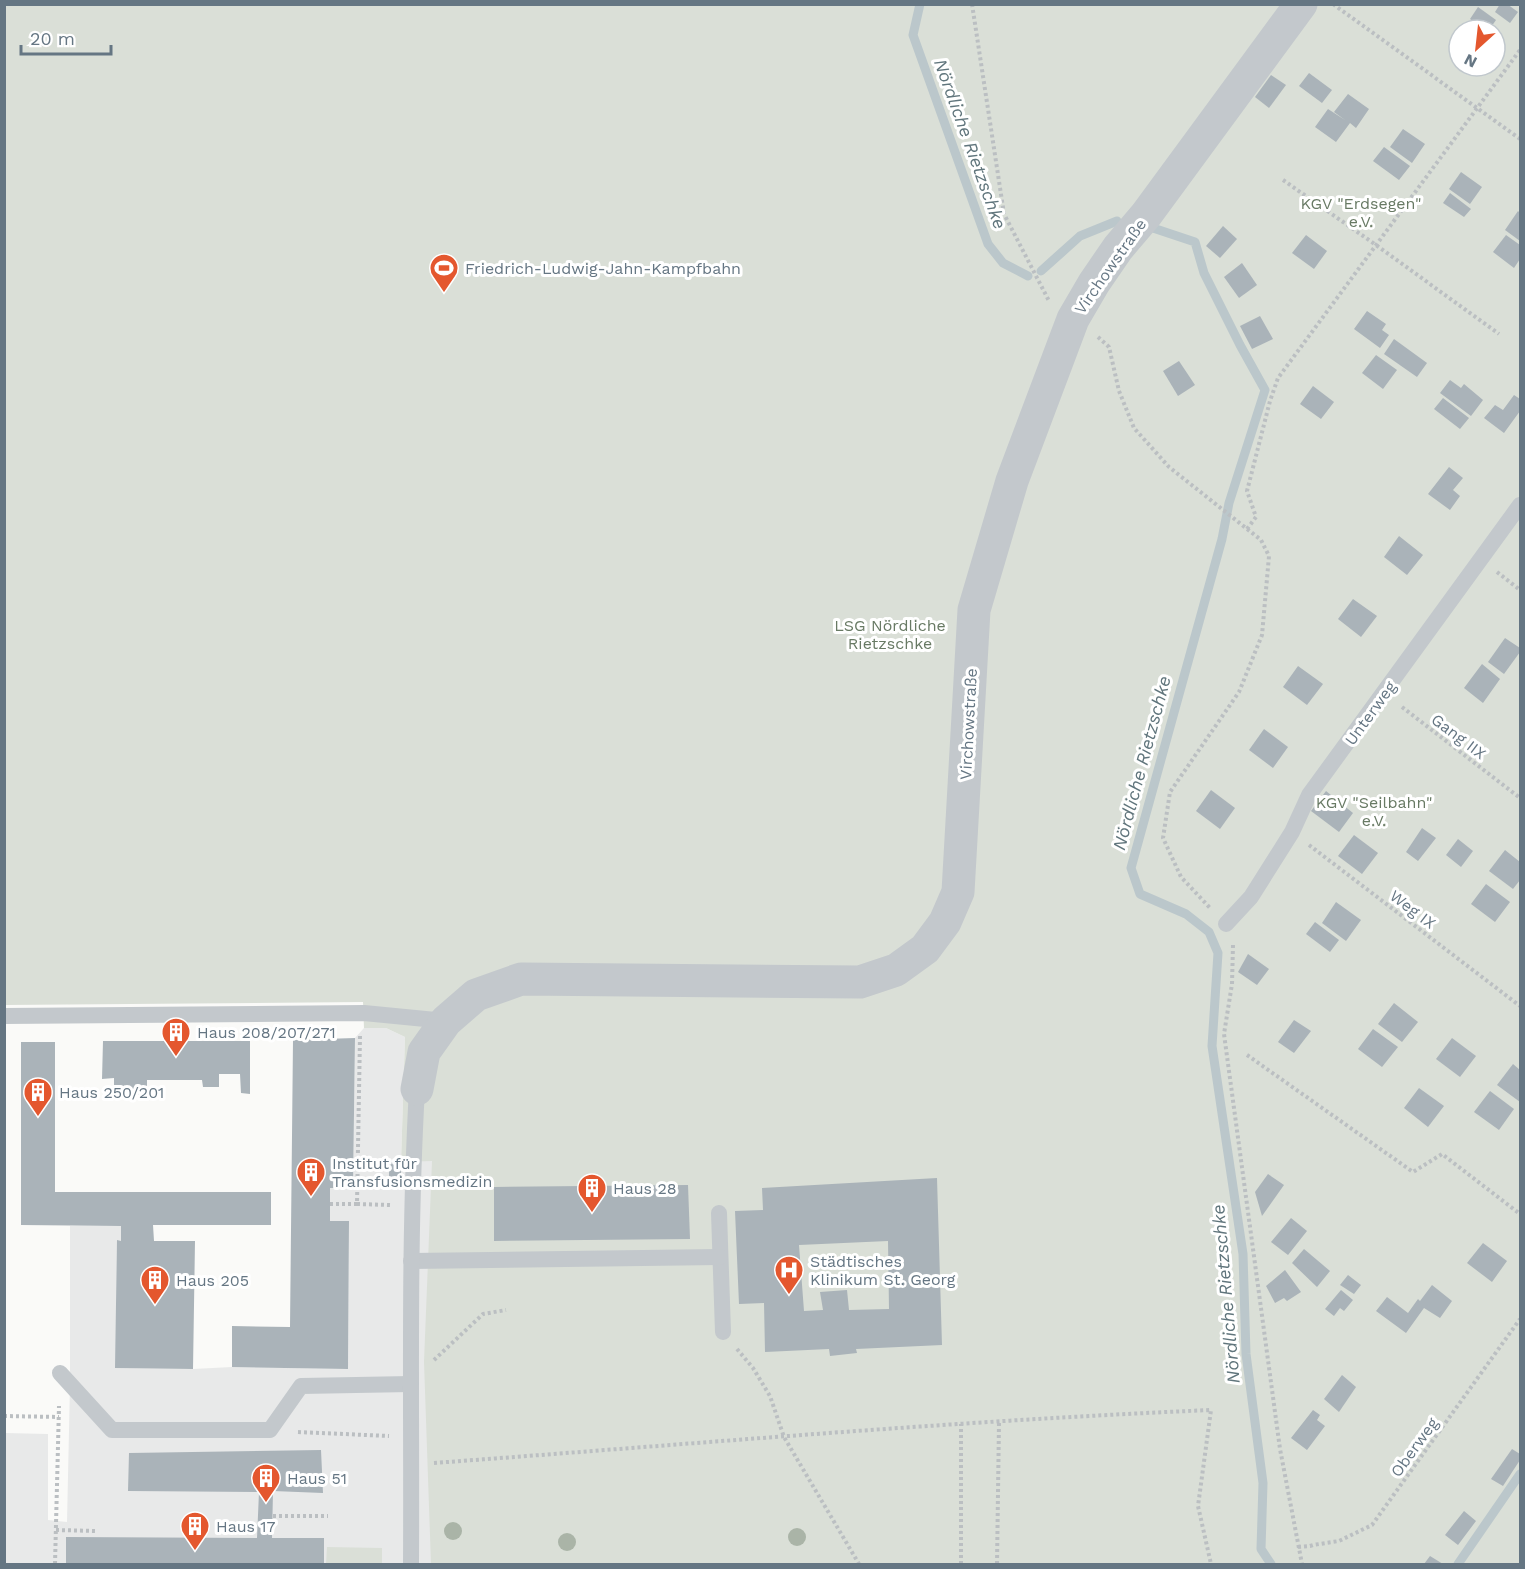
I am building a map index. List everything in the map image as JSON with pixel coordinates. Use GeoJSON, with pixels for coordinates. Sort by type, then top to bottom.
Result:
{"type":"FeatureCollection","features":[{"type":"Feature","properties":{"kind":"street","name":"Virchowstraße"},"geometry":{"type":"LineString","coordinates":[[417,1089],[424,1052],[446,1022],[476,995],[521,979],[860,982],[896,970],[925,949],[945,922],[958,892],[974,610],[1012,481],[1073,319],[1118,248],[1146,214],[1301,4]]}},
{"type":"Feature","properties":{"kind":"lane","name":"Unterweg"},"geometry":{"type":"LineString","coordinates":[[1226,924],[1251,897],[1292,832],[1309,795],[1521,505]]}},
{"type":"Feature","properties":{"kind":"lane"},"geometry":{"type":"LineString","coordinates":[[4,1016],[364,1013],[446,1022]]}},
{"type":"Feature","properties":{"kind":"lane"},"geometry":{"type":"LineString","coordinates":[[411,1564],[411,1261],[417,1089]]}},
{"type":"Feature","properties":{"kind":"lane"},"geometry":{"type":"LineString","coordinates":[[718,1213],[723,1332]]}},
{"type":"Feature","properties":{"kind":"lane"},"geometry":{"type":"LineString","coordinates":[[411,1261],[720,1257]]}},
{"type":"Feature","properties":{"kind":"lane"},"geometry":{"type":"LineString","coordinates":[[60,1373],[112,1430],[270,1430],[301,1386],[411,1384]]}},
{"type":"Feature","properties":{"kind":"path"},"geometry":{"type":"LineString","coordinates":[[972,4],[1004,214],[1038,282]]}},
{"type":"Feature","properties":{"kind":"path"},"geometry":{"type":"LineString","coordinates":[[1333,4],[1521,139]]}},
{"type":"Feature","properties":{"kind":"path"},"geometry":{"type":"LineString","coordinates":[[1247,529],[1256,517],[1247,491],[1278,378],[1521,50]]}},
{"type":"Feature","properties":{"kind":"path"},"geometry":{"type":"LineString","coordinates":[[1283,180],[1499,334]]}},
{"type":"Feature","properties":{"kind":"path"},"geometry":{"type":"LineString","coordinates":[[1073,319],[1083,324],[1109,347],[1119,391],[1134,428],[1169,467],[1261,540],[1269,556],[1262,635],[1239,692],[1170,792],[1163,838],[1181,877],[1226,924],[1234,946],[1232,984],[1224,1034],[1280,1449],[1302,1564]]}},
{"type":"Feature","properties":{"kind":"path","name":"Gang IIX"},"geometry":{"type":"LineString","coordinates":[[1384,693],[1521,798]]}},
{"type":"Feature","properties":{"kind":"path","name":"Weg IX"},"geometry":{"type":"LineString","coordinates":[[1292,832],[1521,1006]]}},
{"type":"Feature","properties":{"kind":"path"},"geometry":{"type":"LineString","coordinates":[[357,1204],[362,1040],[360,1033]]}},
{"type":"Feature","properties":{"kind":"path"},"geometry":{"type":"LineString","coordinates":[[1247,1054],[1413,1172],[1442,1154],[1521,1214]]}},
{"type":"Feature","properties":{"kind":"path"},"geometry":{"type":"LineString","coordinates":[[330,1204],[394,1205]]}},
{"type":"Feature","properties":{"kind":"path"},"geometry":{"type":"LineString","coordinates":[[411,1384],[444,1349],[483,1314],[507,1310]]}},
{"type":"Feature","properties":{"kind":"path","name":"Oberweg"},"geometry":{"type":"LineString","coordinates":[[1298,1547],[1339,1541],[1372,1525],[1521,1319]]}},
{"type":"Feature","properties":{"kind":"path"},"geometry":{"type":"LineString","coordinates":[[723,1332],[753,1368],[770,1396],[784,1437],[859,1564]]}},
{"type":"Feature","properties":{"kind":"path"},"geometry":{"type":"LineString","coordinates":[[56,1564],[60,1373]]}},
{"type":"Feature","properties":{"kind":"path"},"geometry":{"type":"LineString","coordinates":[[411,1465],[961,1424],[1210,1410],[1198,1506],[1211,1564]]}},
{"type":"Feature","properties":{"kind":"path"},"geometry":{"type":"LineString","coordinates":[[4,1416],[59,1417]]}},
{"type":"Feature","properties":{"kind":"path"},"geometry":{"type":"LineString","coordinates":[[997,1564],[999,1422]]}},
{"type":"Feature","properties":{"kind":"path"},"geometry":{"type":"LineString","coordinates":[[961,1424],[961,1564]]}},
{"type":"Feature","properties":{"kind":"path"},"geometry":{"type":"LineString","coordinates":[[270,1430],[411,1437]]}},
{"type":"Feature","properties":{"kind":"path"},"geometry":{"type":"LineString","coordinates":[[273,1516],[328,1516]]}},
{"type":"Feature","properties":{"kind":"path"},"geometry":{"type":"LineString","coordinates":[[56,1530],[97,1531]]}},
{"type":"Feature","properties":{"kind":"shaded area","name":"Städtisches Klinikum St. Georg"},"geometry":{"type":"Polygon","coordinates":[[[364,1028],[386,1028],[405,1037],[401,1162],[432,1160],[1261,1564],[5,1564],[5,1433],[48,1434],[48,1520],[67,1522],[70,1226],[121,1226],[121,1241],[117,1241],[116,1368],[348,1369],[349,1222],[330,1221],[330,1188],[353,1187],[355,1038],[364,1028]]]}},
{"type":"Feature","properties":{"kind":"green space","name":"LSG Nördliche Rietzschke"},"geometry":{"type":"Polygon","coordinates":[[[4,5],[1520,5],[1520,1564],[431,1564],[424,1362],[432,1161],[401,1162],[405,1037],[386,1028],[364,1028],[363,1002],[5,1005],[4,5]]]}},
{"type":"Feature","properties":{"kind":"green space"},"geometry":{"type":"Polygon","coordinates":[[[327,1547],[382,1548],[382,1564],[326,1564],[327,1547]]]}},
{"type":"Feature","properties":{"kind":"building"},"geometry":{"type":"Polygon","coordinates":[[[1500,4],[1507,4],[1518,12],[1510,23],[1507,18],[1495,12],[1500,4]]]}},
{"type":"Feature","properties":{"kind":"building"},"geometry":{"type":"Polygon","coordinates":[[[1478,7],[1493,18],[1471,18],[1478,7]]]}},
{"type":"Feature","properties":{"kind":"building"},"geometry":{"type":"Polygon","coordinates":[[[1309,73],[1332,90],[1322,103],[1299,86],[1309,73]]]}},
{"type":"Feature","properties":{"kind":"building"},"geometry":{"type":"Polygon","coordinates":[[[1271,75],[1286,85],[1269,108],[1255,97],[1271,75]]]}},
{"type":"Feature","properties":{"kind":"building"},"geometry":{"type":"Polygon","coordinates":[[[1348,94],[1369,109],[1356,128],[1350,123],[1336,142],[1315,127],[1328,109],[1345,120],[1334,112],[1348,94]]]}},
{"type":"Feature","properties":{"kind":"building"},"geometry":{"type":"Polygon","coordinates":[[[1403,129],[1425,144],[1412,163],[1390,147],[1403,129]]]}},
{"type":"Feature","properties":{"kind":"building"},"geometry":{"type":"Polygon","coordinates":[[[1384,147],[1410,166],[1399,180],[1373,161],[1384,147]]]}},
{"type":"Feature","properties":{"kind":"building"},"geometry":{"type":"Polygon","coordinates":[[[1461,172],[1482,187],[1470,204],[1449,189],[1461,172]]]}},
{"type":"Feature","properties":{"kind":"building"},"geometry":{"type":"Polygon","coordinates":[[[1450,193],[1471,209],[1464,217],[1443,203],[1450,193]]]}},
{"type":"Feature","properties":{"kind":"building"},"geometry":{"type":"Polygon","coordinates":[[[1518,211],[1520,213],[1520,241],[1505,230],[1518,211]]]}},
{"type":"Feature","properties":{"kind":"building"},"geometry":{"type":"Polygon","coordinates":[[[1223,226],[1237,239],[1220,258],[1206,246],[1223,226]]]}},
{"type":"Feature","properties":{"kind":"building"},"geometry":{"type":"Polygon","coordinates":[[[1306,235],[1327,251],[1314,269],[1292,253],[1306,235]]]}},
{"type":"Feature","properties":{"kind":"building"},"geometry":{"type":"Polygon","coordinates":[[[1506,235],[1520,245],[1520,259],[1514,268],[1493,252],[1506,235]]]}},
{"type":"Feature","properties":{"kind":"building"},"geometry":{"type":"Polygon","coordinates":[[[1242,263],[1257,285],[1239,298],[1224,277],[1242,263]]]}},
{"type":"Feature","properties":{"kind":"building"},"geometry":{"type":"Polygon","coordinates":[[[1367,311],[1386,324],[1382,330],[1389,335],[1380,348],[1354,329],[1367,311]]]}},
{"type":"Feature","properties":{"kind":"building"},"geometry":{"type":"Polygon","coordinates":[[[1260,316],[1273,339],[1252,349],[1240,326],[1260,316]]]}},
{"type":"Feature","properties":{"kind":"building"},"geometry":{"type":"Polygon","coordinates":[[[1394,339],[1427,363],[1417,377],[1384,354],[1394,339]]]}},
{"type":"Feature","properties":{"kind":"building"},"geometry":{"type":"Polygon","coordinates":[[[1376,355],[1397,370],[1383,389],[1362,373],[1376,355]]]}},
{"type":"Feature","properties":{"kind":"building"},"geometry":{"type":"Polygon","coordinates":[[[1179,361],[1195,385],[1178,396],[1163,371],[1179,361]]]}},
{"type":"Feature","properties":{"kind":"building"},"geometry":{"type":"Polygon","coordinates":[[[1450,380],[1461,388],[1464,384],[1483,400],[1471,416],[1440,393],[1450,380]]]}},
{"type":"Feature","properties":{"kind":"building"},"geometry":{"type":"Polygon","coordinates":[[[1313,386],[1334,402],[1321,419],[1300,404],[1313,386]]]}},
{"type":"Feature","properties":{"kind":"building"},"geometry":{"type":"Polygon","coordinates":[[[1514,395],[1520,399],[1520,411],[1504,433],[1484,418],[1495,405],[1503,410],[1514,395]]]}},
{"type":"Feature","properties":{"kind":"building"},"geometry":{"type":"Polygon","coordinates":[[[1443,398],[1469,418],[1460,429],[1434,409],[1443,398]]]}},
{"type":"Feature","properties":{"kind":"building"},"geometry":{"type":"Polygon","coordinates":[[[1449,467],[1463,478],[1453,490],[1460,496],[1450,510],[1428,494],[1449,467]]]}},
{"type":"Feature","properties":{"kind":"building"},"geometry":{"type":"Polygon","coordinates":[[[1399,536],[1423,555],[1407,575],[1384,557],[1399,536]]]}},
{"type":"Feature","properties":{"kind":"building"},"geometry":{"type":"Polygon","coordinates":[[[1353,599],[1377,616],[1361,637],[1338,619],[1353,599]]]}},
{"type":"Feature","properties":{"kind":"building"},"geometry":{"type":"Polygon","coordinates":[[[1505,638],[1520,648],[1520,652],[1504,674],[1488,662],[1505,638]]]}},
{"type":"Feature","properties":{"kind":"building"},"geometry":{"type":"Polygon","coordinates":[[[1482,664],[1500,679],[1483,703],[1464,688],[1482,664]]]}},
{"type":"Feature","properties":{"kind":"building"},"geometry":{"type":"Polygon","coordinates":[[[1298,666],[1323,684],[1307,705],[1283,687],[1298,666]]]}},
{"type":"Feature","properties":{"kind":"building"},"geometry":{"type":"Polygon","coordinates":[[[1264,729],[1288,747],[1273,768],[1249,750],[1264,729]]]}},
{"type":"Feature","properties":{"kind":"building"},"geometry":{"type":"Polygon","coordinates":[[[1211,790],[1235,808],[1220,829],[1196,811],[1211,790]]]}},
{"type":"Feature","properties":{"kind":"building"},"geometry":{"type":"Polygon","coordinates":[[[1326,791],[1353,813],[1339,832],[1311,811],[1326,791]]]}},
{"type":"Feature","properties":{"kind":"building"},"geometry":{"type":"Polygon","coordinates":[[[1422,828],[1436,838],[1418,861],[1406,852],[1422,828]]]}},
{"type":"Feature","properties":{"kind":"building"},"geometry":{"type":"Polygon","coordinates":[[[1354,835],[1378,853],[1362,874],[1338,856],[1354,835]]]}},
{"type":"Feature","properties":{"kind":"building"},"geometry":{"type":"Polygon","coordinates":[[[1458,839],[1473,851],[1461,867],[1446,855],[1458,839]]]}},
{"type":"Feature","properties":{"kind":"building"},"geometry":{"type":"Polygon","coordinates":[[[1505,850],[1520,862],[1520,880],[1513,889],[1489,871],[1505,850]]]}},
{"type":"Feature","properties":{"kind":"building"},"geometry":{"type":"Polygon","coordinates":[[[1486,884],[1510,902],[1495,922],[1471,904],[1486,884]]]}},
{"type":"Feature","properties":{"kind":"building"},"geometry":{"type":"Polygon","coordinates":[[[1336,902],[1361,920],[1346,941],[1322,923],[1336,902]]]}},
{"type":"Feature","properties":{"kind":"building"},"geometry":{"type":"Polygon","coordinates":[[[1315,922],[1339,940],[1330,952],[1306,934],[1315,922]]]}},
{"type":"Feature","properties":{"kind":"building"},"geometry":{"type":"Polygon","coordinates":[[[1248,954],[1269,969],[1257,985],[1238,972],[1248,954]]]}},
{"type":"Feature","properties":{"kind":"building"},"geometry":{"type":"Polygon","coordinates":[[[1394,1003],[1418,1022],[1402,1042],[1378,1024],[1394,1003]]]}},
{"type":"Feature","properties":{"kind":"building"},"geometry":{"type":"Polygon","coordinates":[[[1294,1020],[1311,1031],[1294,1053],[1278,1042],[1294,1020]]]}},
{"type":"Feature","properties":{"kind":"building"},"geometry":{"type":"Polygon","coordinates":[[[1373,1029],[1398,1047],[1382,1067],[1358,1049],[1373,1029]]]}},
{"type":"Feature","properties":{"kind":"building","name":"Institut für Transfusionsmedizin"},"geometry":{"type":"Polygon","coordinates":[[[355,1038],[353,1188],[330,1188],[330,1221],[349,1221],[348,1369],[232,1367],[232,1326],[290,1327],[293,1040],[355,1038]]]}},
{"type":"Feature","properties":{"kind":"building"},"geometry":{"type":"Polygon","coordinates":[[[1452,1038],[1476,1056],[1460,1077],[1436,1059],[1452,1038]]]}},
{"type":"Feature","properties":{"kind":"building","name":"Haus 208/207/271"},"geometry":{"type":"Polygon","coordinates":[[[103,1041],[250,1041],[250,1094],[241,1093],[240,1074],[219,1074],[219,1087],[203,1087],[202,1080],[147,1080],[147,1095],[114,1095],[114,1078],[102,1079],[103,1041]]]}},
{"type":"Feature","properties":{"kind":"building"},"geometry":{"type":"Polygon","coordinates":[[[21,1042],[55,1042],[55,1192],[271,1192],[271,1225],[153,1225],[154,1241],[195,1241],[193,1369],[115,1368],[117,1240],[121,1241],[121,1226],[21,1225],[21,1042]]]}},
{"type":"Feature","properties":{"kind":"building"},"geometry":{"type":"Polygon","coordinates":[[[1513,1064],[1520,1070],[1520,1102],[1497,1085],[1513,1064]]]}},
{"type":"Feature","properties":{"kind":"building"},"geometry":{"type":"Polygon","coordinates":[[[1419,1088],[1444,1106],[1428,1127],[1404,1108],[1419,1088]]]}},
{"type":"Feature","properties":{"kind":"building"},"geometry":{"type":"Polygon","coordinates":[[[1490,1091],[1514,1109],[1499,1130],[1474,1112],[1490,1091]]]}},
{"type":"Feature","properties":{"kind":"building"},"geometry":{"type":"Polygon","coordinates":[[[389,1162],[401,1162],[401,1177],[389,1177],[389,1162]]]}},
{"type":"Feature","properties":{"kind":"building"},"geometry":{"type":"Polygon","coordinates":[[[1268,1174],[1284,1185],[1262,1216],[1255,1192],[1268,1174]]]}},
{"type":"Feature","properties":{"kind":"building"},"geometry":{"type":"Polygon","coordinates":[[[937,1178],[942,1345],[856,1349],[857,1353],[830,1356],[829,1349],[765,1352],[764,1303],[739,1304],[735,1211],[763,1210],[762,1188],[937,1178]],[[888,1241],[799,1245],[804,1311],[823,1310],[820,1292],[847,1290],[849,1310],[889,1309],[888,1241]]]}},
{"type":"Feature","properties":{"kind":"building","name":"Haus 28"},"geometry":{"type":"Polygon","coordinates":[[[688,1185],[690,1239],[494,1241],[494,1187],[688,1185]]]}},
{"type":"Feature","properties":{"kind":"building"},"geometry":{"type":"Polygon","coordinates":[[[1291,1218],[1307,1231],[1288,1255],[1271,1242],[1291,1218]]]}},
{"type":"Feature","properties":{"kind":"building"},"geometry":{"type":"Polygon","coordinates":[[[1483,1243],[1507,1261],[1492,1282],[1467,1263],[1483,1243]]]}},
{"type":"Feature","properties":{"kind":"building"},"geometry":{"type":"Polygon","coordinates":[[[1304,1249],[1330,1271],[1317,1287],[1292,1263],[1304,1249]]]}},
{"type":"Feature","properties":{"kind":"building"},"geometry":{"type":"Polygon","coordinates":[[[1285,1270],[1301,1292],[1287,1301],[1284,1298],[1275,1303],[1266,1286],[1285,1270]]]}},
{"type":"Feature","properties":{"kind":"building"},"geometry":{"type":"Polygon","coordinates":[[[1348,1275],[1361,1285],[1354,1294],[1340,1285],[1348,1275]]]}},
{"type":"Feature","properties":{"kind":"building"},"geometry":{"type":"Polygon","coordinates":[[[1432,1285],[1452,1301],[1440,1318],[1424,1308],[1406,1333],[1376,1311],[1387,1297],[1408,1313],[1432,1285]]]}},
{"type":"Feature","properties":{"kind":"building"},"geometry":{"type":"Polygon","coordinates":[[[1341,1290],[1353,1300],[1344,1311],[1340,1308],[1334,1316],[1325,1309],[1341,1290]]]}},
{"type":"Feature","properties":{"kind":"building"},"geometry":{"type":"Polygon","coordinates":[[[1342,1375],[1356,1387],[1339,1412],[1324,1399],[1342,1375]]]}},
{"type":"Feature","properties":{"kind":"building"},"geometry":{"type":"Polygon","coordinates":[[[1313,1410],[1320,1415],[1317,1420],[1325,1426],[1307,1450],[1291,1438],[1313,1410]]]}},
{"type":"Feature","properties":{"kind":"building"},"geometry":{"type":"Polygon","coordinates":[[[1512,1449],[1520,1454],[1520,1460],[1503,1486],[1491,1479],[1512,1449]]]}},
{"type":"Feature","properties":{"kind":"building"},"geometry":{"type":"Polygon","coordinates":[[[321,1450],[323,1493],[273,1491],[272,1538],[324,1538],[324,1564],[66,1564],[66,1537],[257,1538],[259,1492],[128,1491],[129,1453],[321,1450]]]}},
{"type":"Feature","properties":{"kind":"building"},"geometry":{"type":"Polygon","coordinates":[[[1464,1511],[1476,1521],[1458,1545],[1445,1535],[1464,1511]]]}},
{"type":"Feature","properties":{"kind":"building"},"geometry":{"type":"Polygon","coordinates":[[[1430,1556],[1443,1564],[1424,1564],[1430,1556]]]}},
{"type":"Feature","properties":{"kind":"waterway","name":"Nördliche Rietzschke"},"geometry":{"type":"LineString","coordinates":[[920,4],[913,35],[988,244],[1003,263],[1028,276]]}},
{"type":"Feature","properties":{"kind":"waterway","name":"Nördliche Rietzschke"},"geometry":{"type":"LineString","coordinates":[[1041,271],[1080,236],[1117,221]]}},
{"type":"Feature","properties":{"kind":"waterway","name":"Nördliche Rietzschke"},"geometry":{"type":"LineString","coordinates":[[1153,228],[1195,242],[1204,273],[1265,390],[1229,503],[1222,539],[1131,868],[1140,894],[1186,914],[1209,932],[1218,953],[1212,1046],[1243,1254],[1246,1354],[1263,1483],[1261,1549],[1271,1564]]}},
{"type":"Feature","properties":{"kind":"waterway"},"geometry":{"type":"LineString","coordinates":[[1458,1564],[1520,1474]]}},
{"type":"Feature","properties":{"kind":"place","name":"Friedrich-Ludwig-Jahn-Kampfbahn"},"geometry":{"type":"Point","coordinates":[444,294]}},
{"type":"Feature","properties":{"kind":"place","name":"Haus 208/207/271"},"geometry":{"type":"Point","coordinates":[176,1058]}},
{"type":"Feature","properties":{"kind":"place","name":"Haus 250/201"},"geometry":{"type":"Point","coordinates":[38,1118]}},
{"type":"Feature","properties":{"kind":"place","name":"Institut für Transfusionsmedizin"},"geometry":{"type":"Point","coordinates":[311,1198]}},
{"type":"Feature","properties":{"kind":"place","name":"Haus 28"},"geometry":{"type":"Point","coordinates":[592,1214]}},
{"type":"Feature","properties":{"kind":"place","name":"Städtisches Klinikum St. Georg"},"geometry":{"type":"Point","coordinates":[789,1296]}},
{"type":"Feature","properties":{"kind":"place","name":"Haus 205"},"geometry":{"type":"Point","coordinates":[155,1306]}},
{"type":"Feature","properties":{"kind":"place","name":"Haus 51"},"geometry":{"type":"Point","coordinates":[266,1504]}},
{"type":"Feature","properties":{"kind":"place","name":"Haus 17"},"geometry":{"type":"Point","coordinates":[195,1552]}},
{"type":"Feature","properties":{"kind":"park label","name":"KGV \"Erdsegen\" e.V."},"geometry":{"type":"Point","coordinates":[1361,212]}},
{"type":"Feature","properties":{"kind":"park label","name":"KGV \"Seilbahn\" e.V."},"geometry":{"type":"Point","coordinates":[1374,811]}}]}
